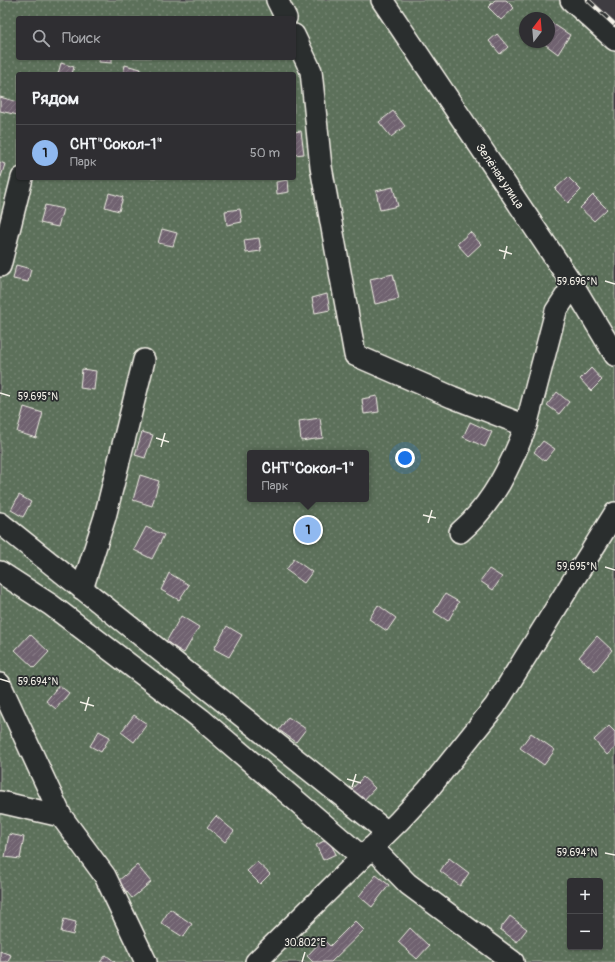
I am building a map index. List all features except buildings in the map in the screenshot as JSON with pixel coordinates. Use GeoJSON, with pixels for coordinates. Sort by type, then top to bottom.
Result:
{"type":"FeatureCollection","features":[{"type":"Feature","properties":{"kind":"street"},"geometry":{"type":"LineString","coordinates":[[277,0],[285,16]]}},
{"type":"Feature","properties":{"kind":"street","name":"Зелёная улица"},"geometry":{"type":"LineString","coordinates":[[382,0],[573,285],[615,355]]}},
{"type":"Feature","properties":{"kind":"street"},"geometry":{"type":"LineString","coordinates":[[571,0],[615,40]]}},
{"type":"Feature","properties":{"kind":"street"},"geometry":{"type":"LineString","coordinates":[[296,39],[311,71],[321,167],[355,355],[452,397],[526,426]]}},
{"type":"Feature","properties":{"kind":"street"},"geometry":{"type":"LineString","coordinates":[[0,266],[22,180]]}},
{"type":"Feature","properties":{"kind":"street"},"geometry":{"type":"LineString","coordinates":[[460,532],[474,520],[496,491],[513,461],[526,426],[556,311],[573,285]]}},
{"type":"Feature","properties":{"kind":"street"},"geometry":{"type":"LineString","coordinates":[[82,589],[104,517],[144,360]]}},
{"type":"Feature","properties":{"kind":"street"},"geometry":{"type":"LineString","coordinates":[[268,958],[367,852],[427,791],[495,706],[615,513]]}},
{"type":"Feature","properties":{"kind":"street"},"geometry":{"type":"LineString","coordinates":[[0,523],[387,832]]}},
{"type":"Feature","properties":{"kind":"street"},"geometry":{"type":"LineString","coordinates":[[0,572],[51,605],[201,719],[408,884],[513,962]]}},
{"type":"Feature","properties":{"kind":"street"},"geometry":{"type":"LineString","coordinates":[[0,684],[61,816],[105,876],[146,962]]}},
{"type":"Feature","properties":{"kind":"street"},"geometry":{"type":"LineString","coordinates":[[0,802],[61,816]]}},
{"type":"Feature","properties":{"kind":"green space"},"geometry":{"type":"Polygon","coordinates":[[[0,0],[578,0],[615,34],[615,962],[0,962],[0,0]]]}},
{"type":"Feature","properties":{"kind":"railway"},"geometry":{"type":"LineString","coordinates":[[588,0],[615,25]]}},
{"type":"Feature","properties":{"kind":"place","name":"СНТ\"Сокол-1\""},"geometry":{"type":"Point","coordinates":[308,530]}}]}
